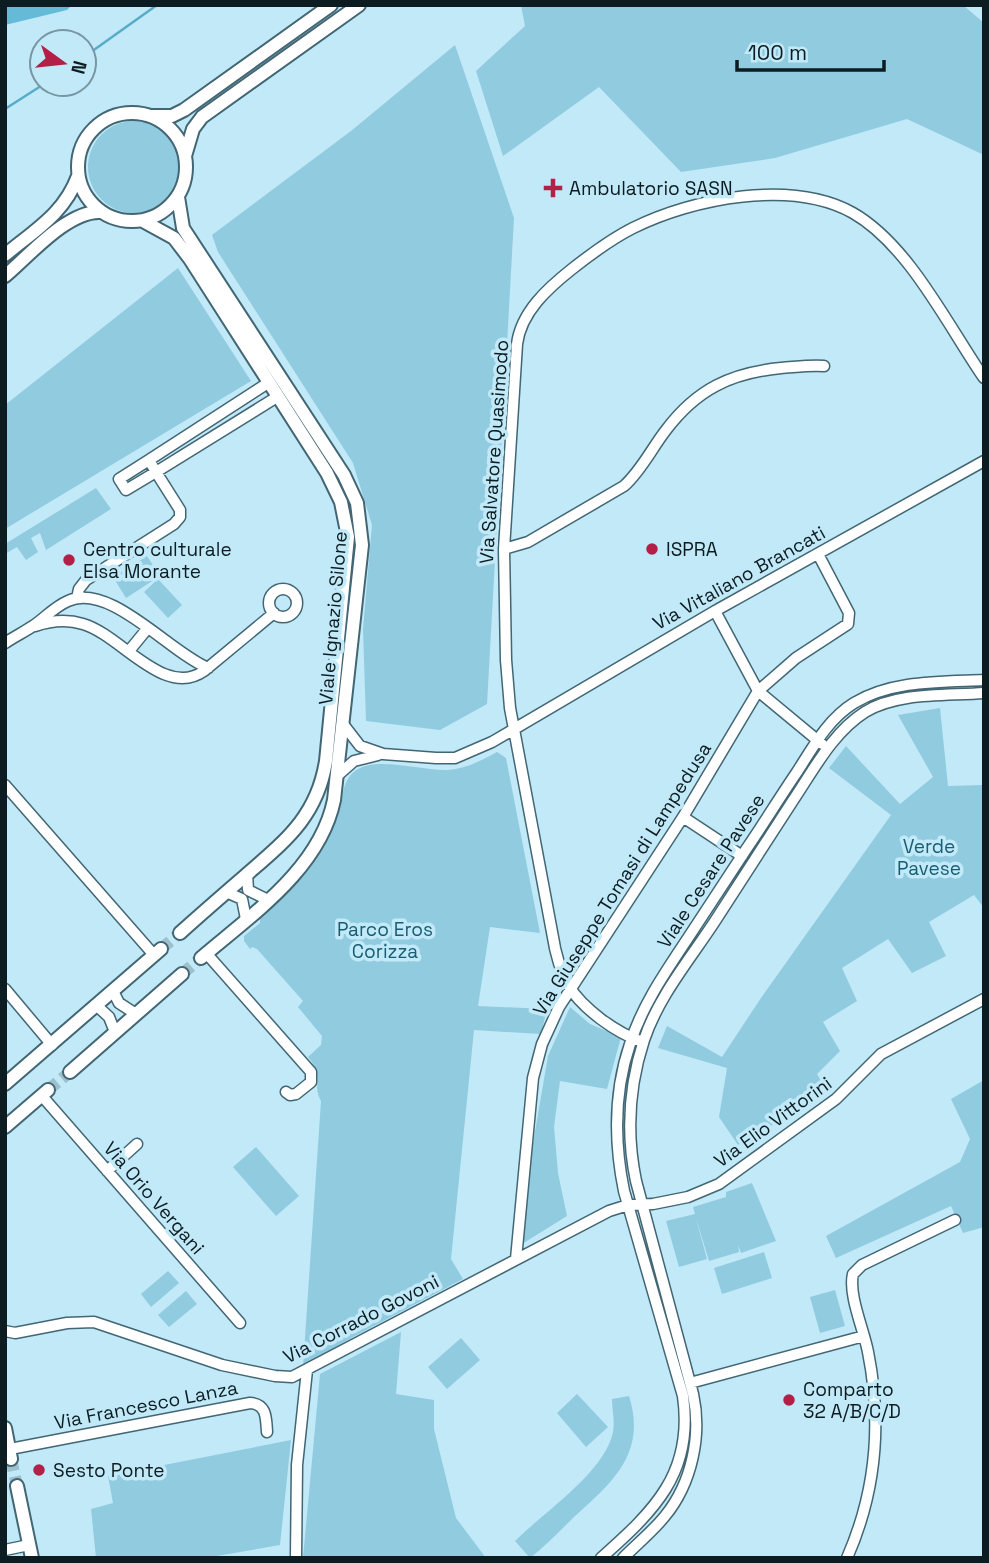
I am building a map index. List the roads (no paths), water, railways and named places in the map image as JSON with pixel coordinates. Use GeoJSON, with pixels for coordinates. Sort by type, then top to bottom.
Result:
{"type":"FeatureCollection","features":[{"type":"Feature","properties":{"kind":"street"},"geometry":{"type":"LineString","coordinates":[[151,116],[172,116],[184,110],[331,5]]}},
{"type":"Feature","properties":{"kind":"street"},"geometry":{"type":"LineString","coordinates":[[185,157],[177,136],[161,121],[140,113],[117,115],[97,125],[83,143],[77,164],[78,176],[82,190],[101,212],[123,221],[143,221],[159,215],[178,197],[185,177],[185,157],[193,129],[202,117],[359,5]]}},
{"type":"Feature","properties":{"kind":"street"},"geometry":{"type":"LineString","coordinates":[[5,255],[62,207],[78,176]]}},
{"type":"Feature","properties":{"kind":"street","name":"Via Salvatore Quasimodo"},"geometry":{"type":"LineString","coordinates":[[643,1042],[632,1038],[595,1013],[570,988],[565,979],[555,948],[514,728],[506,671],[504,549],[517,344],[521,327],[537,302],[580,263],[623,234],[668,213],[708,202],[773,195],[819,200],[853,213],[882,235],[902,257],[984,378]]}},
{"type":"Feature","properties":{"kind":"street","name":"Viale Ignazio Silone"},"geometry":{"type":"LineString","coordinates":[[178,197],[183,228],[340,467],[357,503],[361,526],[361,557],[333,805],[319,839],[299,869],[204,956]]}},
{"type":"Feature","properties":{"kind":"street"},"geometry":{"type":"LineString","coordinates":[[5,276],[75,217],[89,212],[101,212]]}},
{"type":"Feature","properties":{"kind":"street","name":"Viale Ignazio Silone"},"geometry":{"type":"LineString","coordinates":[[143,221],[180,244],[323,465],[336,489],[346,524],[348,555],[326,761],[312,806],[298,827],[180,933]]}},
{"type":"Feature","properties":{"kind":"street"},"geometry":{"type":"LineString","coordinates":[[504,549],[528,542],[624,486],[635,475],[677,415],[713,386],[749,372],[804,365],[824,366]]}},
{"type":"Feature","properties":{"kind":"street"},"geometry":{"type":"LineString","coordinates":[[268,383],[119,479],[126,490],[277,397]]}},
{"type":"Feature","properties":{"kind":"street"},"geometry":{"type":"LineString","coordinates":[[77,598],[79,589],[86,580],[174,524],[180,517],[180,510],[149,460]]}},
{"type":"Feature","properties":{"kind":"street","name":"Via Vitaliano Brancati"},"geometry":{"type":"LineString","coordinates":[[383,754],[456,758],[472,752],[715,611],[984,461]]}},
{"type":"Feature","properties":{"kind":"street","name":"Via Giuseppe Tomasi di Lampedusa"},"geometry":{"type":"LineString","coordinates":[[516,1259],[529,1110],[535,1069],[549,1027],[570,988],[683,817],[758,691],[796,658],[844,628],[849,621],[849,613],[818,554]]}},
{"type":"Feature","properties":{"kind":"street"},"geometry":{"type":"LineString","coordinates":[[5,643],[58,606],[77,598],[92,598],[106,602],[176,651],[208,668]]}},
{"type":"Feature","properties":{"kind":"street"},"geometry":{"type":"LineString","coordinates":[[715,611],[758,691],[828,748]]}},
{"type":"Feature","properties":{"kind":"street"},"geometry":{"type":"LineString","coordinates":[[34,625],[60,621],[82,623],[96,629],[152,668],[172,677],[190,678],[208,668],[274,613]]}},
{"type":"Feature","properties":{"kind":"street"},"geometry":{"type":"LineString","coordinates":[[129,651],[147,629]]}},
{"type":"Feature","properties":{"kind":"street","name":"Viale Cesare Pavese"},"geometry":{"type":"LineString","coordinates":[[601,1558],[656,1504],[674,1473],[682,1450],[686,1418],[678,1377],[628,1205],[619,1161],[617,1133],[621,1081],[632,1038],[651,996],[725,881],[818,740],[844,710],[876,692],[906,686],[984,680]]}},
{"type":"Feature","properties":{"kind":"street","name":"Viale Cesare Pavese"},"geometry":{"type":"LineString","coordinates":[[622,1558],[669,1510],[690,1465],[696,1424],[690,1382],[642,1205],[632,1157],[630,1122],[634,1077],[643,1042],[662,1002],[828,748],[850,723],[881,704],[984,693]]}},
{"type":"Feature","properties":{"kind":"street"},"geometry":{"type":"LineString","coordinates":[[343,723],[358,745],[383,754]]}},
{"type":"Feature","properties":{"kind":"street"},"geometry":{"type":"LineString","coordinates":[[337,776],[354,761],[383,754]]}},
{"type":"Feature","properties":{"kind":"street"},"geometry":{"type":"LineString","coordinates":[[5,785],[157,952],[5,1084]]}},
{"type":"Feature","properties":{"kind":"street"},"geometry":{"type":"LineString","coordinates":[[683,817],[742,856]]}},
{"type":"Feature","properties":{"kind":"street"},"geometry":{"type":"LineString","coordinates":[[247,874],[248,890],[268,900]]}},
{"type":"Feature","properties":{"kind":"street"},"geometry":{"type":"LineString","coordinates":[[725,881],[737,887]]}},
{"type":"Feature","properties":{"kind":"street"},"geometry":{"type":"LineString","coordinates":[[226,892],[242,899],[246,919]]}},
{"type":"Feature","properties":{"kind":"street"},"geometry":{"type":"LineString","coordinates":[[204,956],[311,1072],[312,1080],[294,1095],[286,1091]]}},
{"type":"Feature","properties":{"kind":"street"},"geometry":{"type":"LineString","coordinates":[[69,1072],[182,974]]}},
{"type":"Feature","properties":{"kind":"street"},"geometry":{"type":"LineString","coordinates":[[5,989],[52,1045]]}},
{"type":"Feature","properties":{"kind":"street"},"geometry":{"type":"LineString","coordinates":[[113,990],[119,1003],[136,1014]]}},
{"type":"Feature","properties":{"kind":"street","name":"Via Elio Vittorini"},"geometry":{"type":"LineString","coordinates":[[642,1205],[688,1197],[719,1184],[836,1099],[881,1054],[984,999]]}},
{"type":"Feature","properties":{"kind":"street"},"geometry":{"type":"LineString","coordinates":[[96,1005],[109,1017],[115,1032]]}},
{"type":"Feature","properties":{"kind":"street"},"geometry":{"type":"LineString","coordinates":[[5,1127],[45,1093]]}},
{"type":"Feature","properties":{"kind":"street","name":"Via Orio Vergani"},"geometry":{"type":"LineString","coordinates":[[45,1093],[107,1171],[240,1324]]}},
{"type":"Feature","properties":{"kind":"street"},"geometry":{"type":"LineString","coordinates":[[107,1171],[137,1144]]}},
{"type":"Feature","properties":{"kind":"street"},"geometry":{"type":"LineString","coordinates":[[628,1205],[642,1205]]}},
{"type":"Feature","properties":{"kind":"street","name":"Via Corrado Govoni"},"geometry":{"type":"LineString","coordinates":[[5,1342],[10,1332],[67,1323],[94,1322],[240,1369],[285,1377],[307,1370],[609,1211],[628,1205]]}},
{"type":"Feature","properties":{"kind":"street"},"geometry":{"type":"LineString","coordinates":[[847,1558],[866,1504],[875,1443],[873,1383],[852,1286],[854,1271],[955,1220]]}},
{"type":"Feature","properties":{"kind":"street"},"geometry":{"type":"LineString","coordinates":[[690,1382],[864,1336]]}},
{"type":"Feature","properties":{"kind":"street"},"geometry":{"type":"LineString","coordinates":[[296,1558],[298,1452],[307,1370]]}},
{"type":"Feature","properties":{"kind":"street","name":"Via Francesco Lanza"},"geometry":{"type":"LineString","coordinates":[[10,1454],[250,1403],[259,1405],[264,1410],[267,1433]]}},
{"type":"Feature","properties":{"kind":"street"},"geometry":{"type":"LineString","coordinates":[[5,1428],[10,1454]]}},
{"type":"Feature","properties":{"kind":"street"},"geometry":{"type":"LineString","coordinates":[[5,1550],[30,1551],[17,1486]]}},
{"type":"Feature","properties":{"kind":"street"},"geometry":{"type":"LineString","coordinates":[[631,1530],[640,1541]]}},
{"type":"Feature","properties":{"kind":"waterway"},"geometry":{"type":"LineString","coordinates":[[98,47],[157,5]]}},
{"type":"Feature","properties":{"kind":"waterway"},"geometry":{"type":"LineString","coordinates":[[5,109],[28,94]]}},
{"type":"Feature","properties":{"kind":"tunnel"},"geometry":{"type":"LineString","coordinates":[[161,949],[180,933]]}},
{"type":"Feature","properties":{"kind":"tunnel"},"geometry":{"type":"LineString","coordinates":[[182,974],[201,958]]}},
{"type":"Feature","properties":{"kind":"tunnel"},"geometry":{"type":"LineString","coordinates":[[48,1090],[70,1072]]}},
{"type":"Feature","properties":{"kind":"tunnel"},"geometry":{"type":"LineString","coordinates":[[11,1459],[17,1486]]}},
{"type":"Feature","properties":{"kind":"place","name":"Ambulatorio SASN"},"geometry":{"type":"Point","coordinates":[553,188]}},
{"type":"Feature","properties":{"kind":"place","name":"ISPRA"},"geometry":{"type":"Point","coordinates":[652,549]}},
{"type":"Feature","properties":{"kind":"place","name":"Centro culturale Elsa Morante"},"geometry":{"type":"Point","coordinates":[69,560]}},
{"type":"Feature","properties":{"kind":"place","name":"Comparto 32 A/B/C/D"},"geometry":{"type":"Point","coordinates":[789,1400]}},
{"type":"Feature","properties":{"kind":"place","name":"Sesto Ponte"},"geometry":{"type":"Point","coordinates":[39,1470]}},
{"type":"Feature","properties":{"kind":"park label","name":"Verde Pavese"},"geometry":{"type":"Point","coordinates":[929,857]}},
{"type":"Feature","properties":{"kind":"park label","name":"Parco Eros Corizza"},"geometry":{"type":"Point","coordinates":[385,940]}}]}
